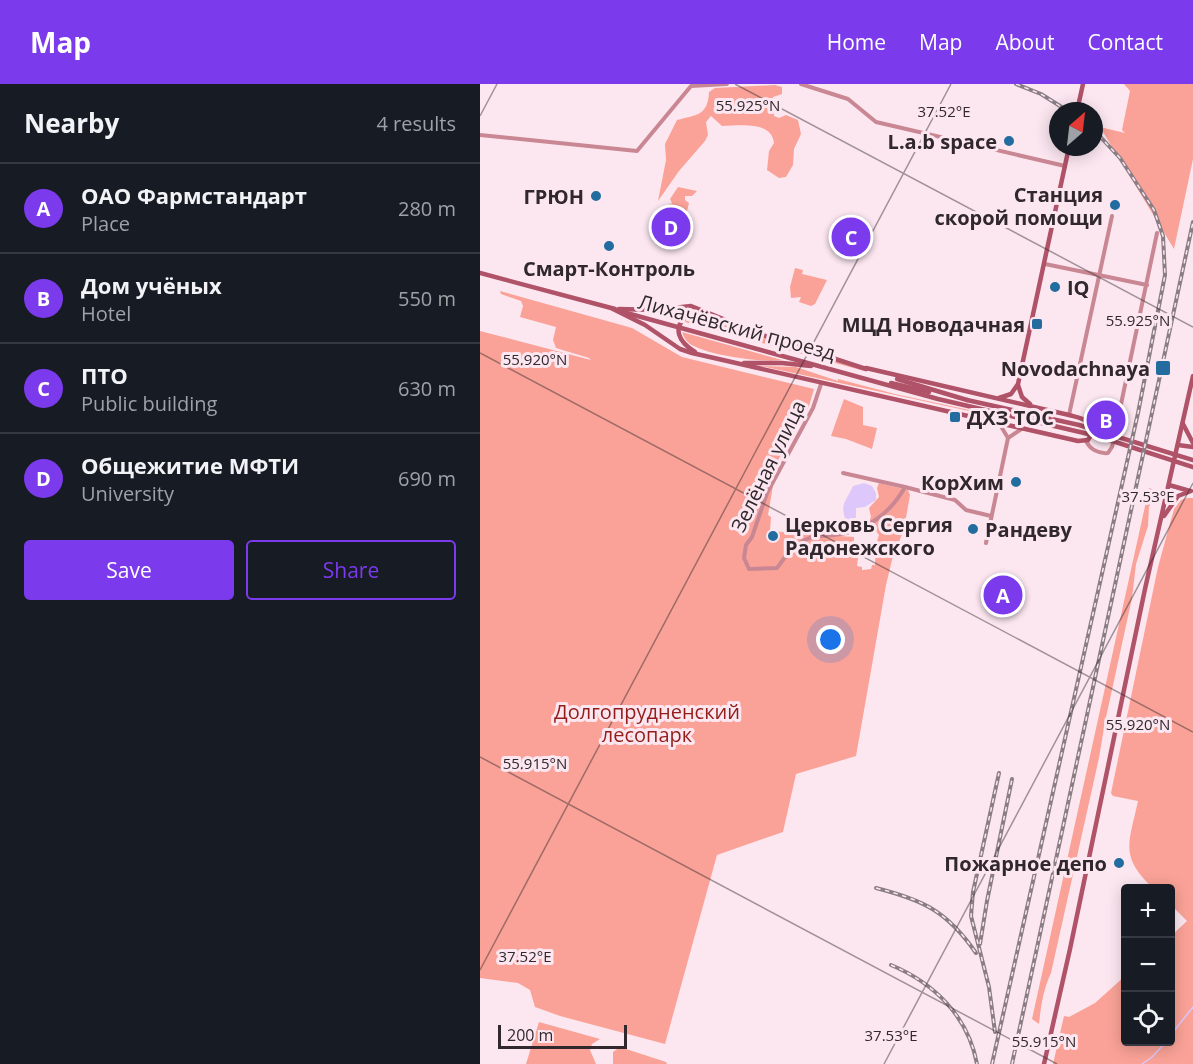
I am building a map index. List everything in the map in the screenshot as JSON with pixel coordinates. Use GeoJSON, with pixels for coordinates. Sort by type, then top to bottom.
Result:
{"type":"FeatureCollection","features":[{"type":"Feature","properties":{"kind":"main road"},"geometry":{"type":"LineString","coordinates":[[1079,102],[1083,84]]}},
{"type":"Feature","properties":{"kind":"main road"},"geometry":{"type":"LineString","coordinates":[[997,399],[1011,394],[1018,384],[1067,156]]}},
{"type":"Feature","properties":{"kind":"main road","name":"Лихачёвский проезд"},"geometry":{"type":"LineString","coordinates":[[480,273],[918,394],[993,409]]}},
{"type":"Feature","properties":{"kind":"main road","name":"Лихачёвский проезд"},"geometry":{"type":"LineString","coordinates":[[613,309],[655,310],[685,306],[699,309],[768,337],[993,409]]}},
{"type":"Feature","properties":{"kind":"main road","name":"Лихачёвский проезд"},"geometry":{"type":"LineString","coordinates":[[613,309],[645,325],[680,349],[736,363]]}},
{"type":"Feature","properties":{"kind":"main road"},"geometry":{"type":"LineString","coordinates":[[698,354],[684,344],[679,334],[679,327],[683,319],[690,314],[718,316]]}},
{"type":"Feature","properties":{"kind":"main road"},"geometry":{"type":"LineString","coordinates":[[736,363],[821,384],[1086,441],[1092,430],[1089,422],[1069,415]]}},
{"type":"Feature","properties":{"kind":"main road"},"geometry":{"type":"LineString","coordinates":[[736,363],[782,363],[825,367]]}},
{"type":"Feature","properties":{"kind":"main road","name":"Лихачёвский проезд"},"geometry":{"type":"LineString","coordinates":[[866,368],[1069,415]]}},
{"type":"Feature","properties":{"kind":"main road","name":"Лихачёвский проезд"},"geometry":{"type":"LineString","coordinates":[[852,375],[967,400]]}},
{"type":"Feature","properties":{"kind":"main road"},"geometry":{"type":"LineString","coordinates":[[1044,1064],[1145,589],[1193,376]]}},
{"type":"Feature","properties":{"kind":"main road"},"geometry":{"type":"LineString","coordinates":[[1018,384],[1024,400],[1036,407]]}},
{"type":"Feature","properties":{"kind":"main road"},"geometry":{"type":"LineString","coordinates":[[993,409],[1058,420],[1125,437],[1193,460]]}},
{"type":"Feature","properties":{"kind":"main road"},"geometry":{"type":"LineString","coordinates":[[993,409],[1123,443],[1193,467]]}},
{"type":"Feature","properties":{"kind":"main road"},"geometry":{"type":"LineString","coordinates":[[1178,445],[1193,445],[1183,424]]}},
{"type":"Feature","properties":{"kind":"main road"},"geometry":{"type":"LineString","coordinates":[[1169,485],[1192,491]]}},
{"type":"Feature","properties":{"kind":"main road"},"geometry":{"type":"LineString","coordinates":[[1161,524],[1173,501],[1183,493],[1192,491]]}},
{"type":"Feature","properties":{"kind":"street"},"geometry":{"type":"LineString","coordinates":[[480,135],[636,151],[691,86],[727,84]]}},
{"type":"Feature","properties":{"kind":"street"},"geometry":{"type":"LineString","coordinates":[[801,84],[848,99],[876,122],[1065,166]]}},
{"type":"Feature","properties":{"kind":"street"},"geometry":{"type":"LineString","coordinates":[[1069,415],[1112,216]]}},
{"type":"Feature","properties":{"kind":"street"},"geometry":{"type":"LineString","coordinates":[[1086,441],[1099,453],[1108,453],[1111,449],[1157,233]]}},
{"type":"Feature","properties":{"kind":"street"},"geometry":{"type":"LineString","coordinates":[[1045,264],[1146,285]]}},
{"type":"Feature","properties":{"kind":"street","name":"Зелёная улица"},"geometry":{"type":"LineString","coordinates":[[821,384],[813,408],[767,493],[752,537],[746,545],[744,558],[749,569],[777,568],[789,552],[806,539],[858,531],[880,517],[899,497],[904,487]]}},
{"type":"Feature","properties":{"kind":"street"},"geometry":{"type":"LineString","coordinates":[[998,422],[1008,438]]}},
{"type":"Feature","properties":{"kind":"street"},"geometry":{"type":"LineString","coordinates":[[986,543],[1008,438],[1023,428]]}},
{"type":"Feature","properties":{"kind":"street"},"geometry":{"type":"LineString","coordinates":[[843,473],[955,500],[966,510],[991,516]]}},
{"type":"Feature","properties":{"kind":"green space"},"geometry":{"type":"Polygon","coordinates":[[[1124,84],[1193,84],[1193,159],[1174,249],[1103,132],[1103,128],[1125,133],[1122,130],[1130,91],[1124,84]]]}},
{"type":"Feature","properties":{"kind":"green space"},"geometry":{"type":"Polygon","coordinates":[[[775,85],[782,87],[782,94],[773,97],[774,116],[779,118],[786,115],[798,120],[801,134],[794,149],[793,165],[786,177],[779,178],[767,170],[769,151],[774,143],[767,131],[745,125],[722,126],[711,116],[706,122],[708,135],[705,141],[679,171],[658,201],[666,160],[665,144],[677,120],[700,113],[706,106],[709,92],[715,88],[775,85]]]}},
{"type":"Feature","properties":{"kind":"green space"},"geometry":{"type":"Polygon","coordinates":[[[678,187],[697,191],[692,196],[685,196],[685,200],[689,203],[686,215],[683,214],[684,208],[677,207],[677,210],[681,211],[679,214],[664,210],[672,203],[670,199],[678,187]]]}},
{"type":"Feature","properties":{"kind":"green space"},"geometry":{"type":"Polygon","coordinates":[[[795,268],[803,270],[802,274],[827,280],[815,304],[811,306],[799,302],[801,297],[791,298],[790,287],[795,268]]]}},
{"type":"Feature","properties":{"kind":"green space","name":"Долгопрудненский лесопарк"},"geometry":{"type":"Polygon","coordinates":[[[500,291],[632,328],[682,357],[814,389],[809,406],[777,462],[768,515],[771,517],[770,531],[854,537],[854,558],[858,558],[857,566],[862,567],[862,570],[871,569],[872,565],[875,565],[879,535],[869,522],[871,517],[869,508],[879,497],[877,488],[879,483],[908,490],[910,495],[904,529],[892,560],[886,585],[856,756],[796,774],[783,832],[717,855],[665,1044],[560,1016],[535,1007],[530,990],[518,983],[480,978],[480,331],[591,360],[556,348],[553,340],[556,327],[520,317],[523,306],[521,301],[501,294],[500,291]]]}},
{"type":"Feature","properties":{"kind":"green space"},"geometry":{"type":"Polygon","coordinates":[[[693,316],[703,316],[868,372],[685,322],[693,316]]]}},
{"type":"Feature","properties":{"kind":"green space"},"geometry":{"type":"Polygon","coordinates":[[[682,332],[782,360],[748,359],[709,352],[690,344],[682,332]]]}},
{"type":"Feature","properties":{"kind":"green space"},"geometry":{"type":"Polygon","coordinates":[[[761,366],[796,367],[838,381],[838,379],[997,417],[761,366]]]}},
{"type":"Feature","properties":{"kind":"green space"},"geometry":{"type":"Polygon","coordinates":[[[844,399],[863,407],[863,425],[877,428],[872,449],[831,436],[844,399]]]}},
{"type":"Feature","properties":{"kind":"green space"},"geometry":{"type":"Polygon","coordinates":[[[1149,488],[1152,489],[1154,495],[1149,507],[1148,526],[1136,564],[1132,598],[1099,758],[1051,973],[1043,998],[1039,1024],[1032,1019],[1149,488]]]}},
{"type":"Feature","properties":{"kind":"green space"},"geometry":{"type":"Polygon","coordinates":[[[1193,498],[1193,1064],[1053,1064],[1064,1016],[1069,1017],[1095,1003],[1121,980],[1121,1046],[1175,1046],[1175,932],[1187,921],[1175,909],[1175,884],[1149,884],[1135,867],[1129,848],[1138,801],[1113,796],[1111,793],[1158,567],[1174,509],[1181,500],[1193,498]]]}},
{"type":"Feature","properties":{"kind":"green space"},"geometry":{"type":"Polygon","coordinates":[[[539,1022],[600,1039],[592,1044],[590,1050],[596,1064],[526,1064],[539,1022]]]}},
{"type":"Feature","properties":{"kind":"green space"},"geometry":{"type":"Polygon","coordinates":[[[620,1047],[667,1064],[613,1064],[613,1052],[620,1047]]]}},
{"type":"Feature","properties":{"kind":"shaded area"},"geometry":{"type":"Polygon","coordinates":[[[864,483],[872,486],[876,493],[876,500],[865,507],[856,508],[856,523],[851,527],[842,527],[840,523],[845,518],[844,505],[853,486],[864,483]]]}},
{"type":"Feature","properties":{"kind":"waterway"},"geometry":{"type":"LineString","coordinates":[[1175,1030],[1193,1007]]}},
{"type":"Feature","properties":{"kind":"waterway"},"geometry":{"type":"LineString","coordinates":[[1142,1064],[1162,1046]]}},
{"type":"Feature","properties":{"kind":"railway"},"geometry":{"type":"LineString","coordinates":[[1016,84],[1054,102]]}},
{"type":"Feature","properties":{"kind":"railway"},"geometry":{"type":"LineString","coordinates":[[992,1064],[1138,413],[1165,275],[1163,236],[1154,210],[1120,158],[1103,140]]}},
{"type":"Feature","properties":{"kind":"railway"},"geometry":{"type":"LineString","coordinates":[[1012,1064],[1193,222]]}},
{"type":"Feature","properties":{"kind":"railway"},"geometry":{"type":"LineString","coordinates":[[995,1032],[989,987],[971,916],[973,892],[999,773]]}},
{"type":"Feature","properties":{"kind":"railway"},"geometry":{"type":"LineString","coordinates":[[980,944],[1012,779]]}},
{"type":"Feature","properties":{"kind":"railway"},"geometry":{"type":"LineString","coordinates":[[876,888],[907,897],[933,909],[955,927],[976,953]]}},
{"type":"Feature","properties":{"kind":"railway"},"geometry":{"type":"LineString","coordinates":[[891,965],[921,981],[947,1003],[966,1031],[977,1064]]}},
{"type":"Feature","properties":{"kind":"place","name":"L.a.b space"},"geometry":{"type":"Point","coordinates":[1009,141]}},
{"type":"Feature","properties":{"kind":"place","name":"ГРЮН"},"geometry":{"type":"Point","coordinates":[596,196]}},
{"type":"Feature","properties":{"kind":"place","name":"Станция скорой помощи"},"geometry":{"type":"Point","coordinates":[1115,205]}},
{"type":"Feature","properties":{"kind":"place","name":"Общежитие МФТИ"},"geometry":{"type":"Point","coordinates":[671,227]}},
{"type":"Feature","properties":{"kind":"place","name":"ПТО"},"geometry":{"type":"Point","coordinates":[851,237]}},
{"type":"Feature","properties":{"kind":"place","name":"Смарт-Контроль"},"geometry":{"type":"Point","coordinates":[609,246]}},
{"type":"Feature","properties":{"kind":"place","name":"IQ"},"geometry":{"type":"Point","coordinates":[1055,287]}},
{"type":"Feature","properties":{"kind":"place","name":"МЦД Новодачная"},"geometry":{"type":"Point","coordinates":[1037,324]}},
{"type":"Feature","properties":{"kind":"place","name":"Novodachnaya"},"geometry":{"type":"Point","coordinates":[1163,368]}},
{"type":"Feature","properties":{"kind":"place","name":"ДХЗ ТОС"},"geometry":{"type":"Point","coordinates":[955,417]}},
{"type":"Feature","properties":{"kind":"place","name":"Дом учёных"},"geometry":{"type":"Point","coordinates":[1106,420]}},
{"type":"Feature","properties":{"kind":"place","name":"КорХим"},"geometry":{"type":"Point","coordinates":[1016,482]}},
{"type":"Feature","properties":{"kind":"place","name":"Рандеву"},"geometry":{"type":"Point","coordinates":[973,529]}},
{"type":"Feature","properties":{"kind":"place","name":"Церковь Сергия Радонежского"},"geometry":{"type":"Point","coordinates":[773,536]}},
{"type":"Feature","properties":{"kind":"place","name":"ОАО Фармстандарт"},"geometry":{"type":"Point","coordinates":[1003,595]}},
{"type":"Feature","properties":{"kind":"place","name":"Пожарное депо"},"geometry":{"type":"Point","coordinates":[1119,863]}}]}
